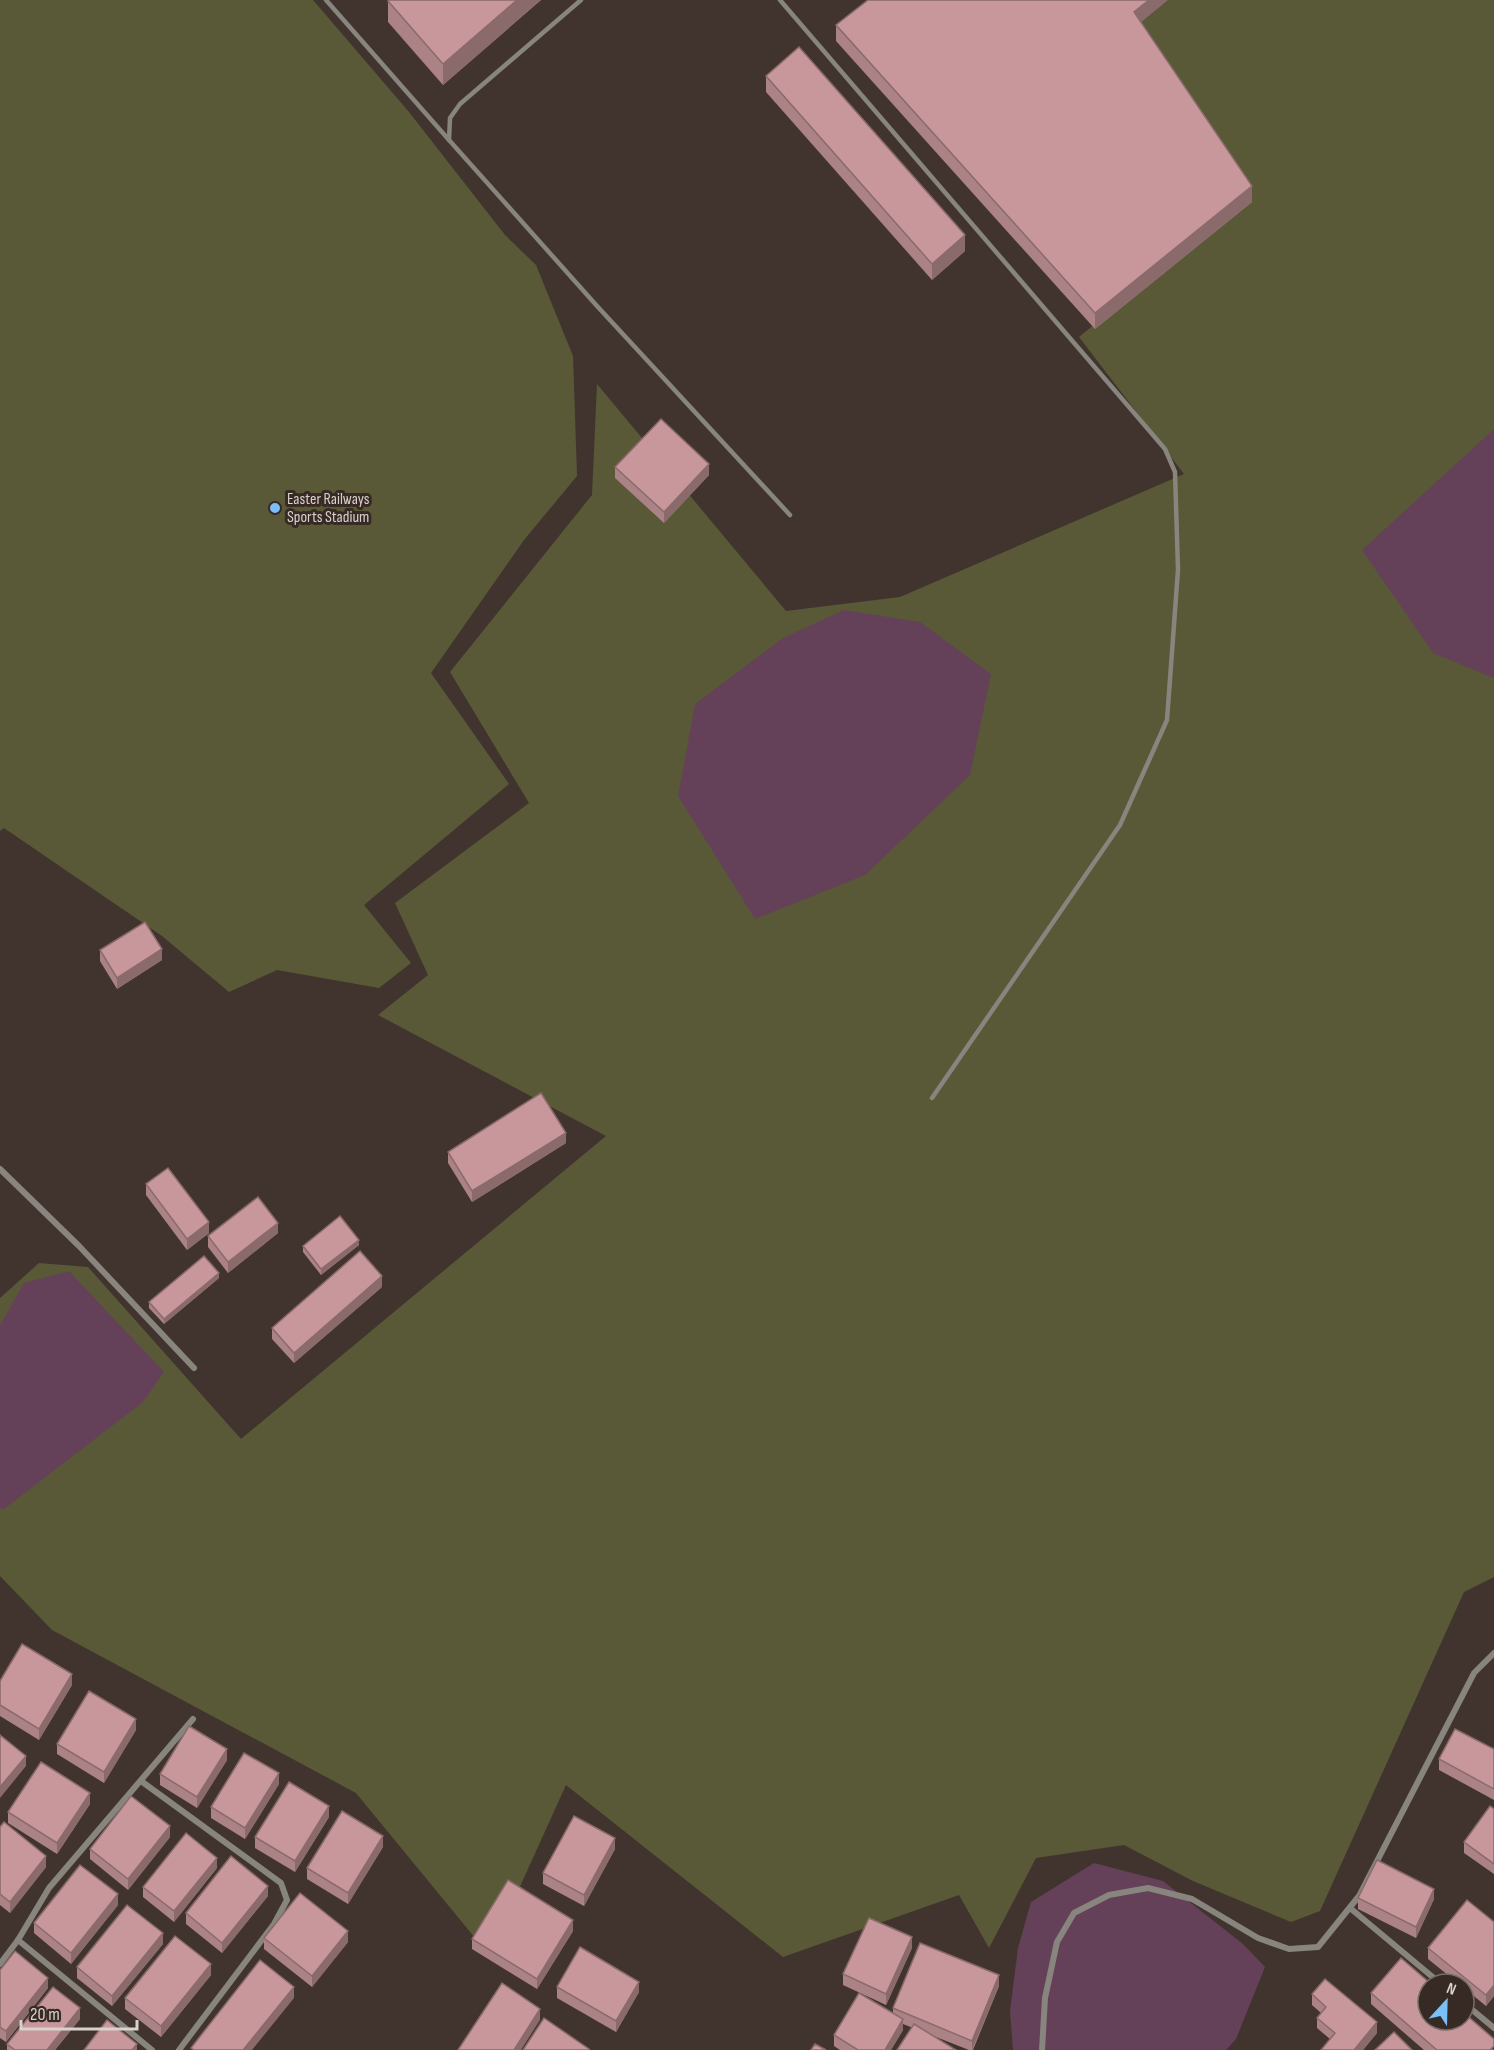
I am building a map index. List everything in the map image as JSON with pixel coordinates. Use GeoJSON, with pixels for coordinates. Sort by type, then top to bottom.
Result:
{"type":"FeatureCollection","features":[{"type":"Feature","properties":{"kind":"street"},"geometry":{"type":"LineString","coordinates":[[0,1169],[80,1246],[194,1368]]}},
{"type":"Feature","properties":{"kind":"street"},"geometry":{"type":"LineString","coordinates":[[1042,2050],[1045,1998],[1056,1942],[1074,1913],[1109,1895],[1148,1888],[1192,1899],[1257,1938],[1289,1949],[1318,1947],[1359,1896],[1474,1673],[1494,1653]]}},
{"type":"Feature","properties":{"kind":"street"},"geometry":{"type":"LineString","coordinates":[[0,1964],[18,1940],[49,1888],[193,1719]]}},
{"type":"Feature","properties":{"kind":"street"},"geometry":{"type":"LineString","coordinates":[[141,1780],[281,1883],[287,1900],[274,1924],[179,2050]]}},
{"type":"Feature","properties":{"kind":"street"},"geometry":{"type":"LineString","coordinates":[[1350,1908],[1427,1972]]}},
{"type":"Feature","properties":{"kind":"street"},"geometry":{"type":"LineString","coordinates":[[18,1940],[152,2050]]}},
{"type":"Feature","properties":{"kind":"street"},"geometry":{"type":"LineString","coordinates":[[1476,2013],[1494,2028]]}},
{"type":"Feature","properties":{"kind":"lane"},"geometry":{"type":"LineString","coordinates":[[326,0],[597,306],[790,515]]}},
{"type":"Feature","properties":{"kind":"lane"},"geometry":{"type":"LineString","coordinates":[[449,140],[450,118],[460,104],[581,0]]}},
{"type":"Feature","properties":{"kind":"lane"},"geometry":{"type":"LineString","coordinates":[[780,0],[1165,448],[1175,472],[1178,570],[1167,720],[1120,825],[932,1098]]}},
{"type":"Feature","properties":{"kind":"shaded area","name":"Easter Railways Sports Stadium"},"geometry":{"type":"Polygon","coordinates":[[[0,0],[313,0],[409,112],[505,235],[536,265],[573,356],[577,476],[524,540],[431,673],[509,784],[364,905],[411,963],[379,988],[277,970],[229,992],[162,936],[4,828],[0,831],[0,0]]]}},
{"type":"Feature","properties":{"kind":"shaded area"},"geometry":{"type":"Polygon","coordinates":[[[1157,0],[1494,0],[1494,1577],[1464,1592],[1320,1911],[1291,1922],[1193,1881],[1124,1845],[1036,1858],[989,1948],[959,1895],[783,1957],[566,1785],[489,1955],[356,1793],[52,1630],[0,1576],[0,1298],[39,1263],[88,1267],[241,1439],[606,1136],[378,1015],[428,975],[395,903],[529,803],[450,672],[592,495],[597,384],[786,611],[900,597],[1184,474],[1079,337],[1245,200],[1126,19],[1157,0]]]}},
{"type":"Feature","properties":{"kind":"shaded area"},"geometry":{"type":"Polygon","coordinates":[[[1494,429],[1494,678],[1433,653],[1362,550],[1494,429]]]}},
{"type":"Feature","properties":{"kind":"shaded area"},"geometry":{"type":"Polygon","coordinates":[[[844,610],[920,622],[991,674],[970,775],[865,875],[755,919],[678,796],[695,704],[783,638],[844,610]]]}},
{"type":"Feature","properties":{"kind":"shaded area"},"geometry":{"type":"Polygon","coordinates":[[[69,1271],[164,1372],[143,1402],[4,1509],[0,1508],[0,1325],[24,1283],[69,1271]]]}},
{"type":"Feature","properties":{"kind":"shaded area"},"geometry":{"type":"Polygon","coordinates":[[[1094,1863],[1163,1881],[1243,1944],[1265,1967],[1236,2039],[1226,2050],[1013,2050],[1010,2011],[1018,1948],[1031,1902],[1094,1863]]]}},
{"type":"Feature","properties":{"kind":"building"},"geometry":{"type":"Polygon","coordinates":[[[389,0],[517,0],[443,64],[389,0]]]}},
{"type":"Feature","properties":{"kind":"building"},"geometry":{"type":"Polygon","coordinates":[[[868,0],[1149,0],[1134,12],[1252,186],[1095,313],[836,25],[868,0]]]}},
{"type":"Feature","properties":{"kind":"building"},"geometry":{"type":"Polygon","coordinates":[[[799,47],[965,235],[932,264],[766,76],[799,47]]]}},
{"type":"Feature","properties":{"kind":"building"},"geometry":{"type":"Polygon","coordinates":[[[661,419],[709,464],[664,512],[615,467],[661,419]]]}},
{"type":"Feature","properties":{"kind":"building"},"geometry":{"type":"Polygon","coordinates":[[[145,922],[162,949],[117,978],[100,950],[145,922]]]}},
{"type":"Feature","properties":{"kind":"building"},"geometry":{"type":"Polygon","coordinates":[[[541,1093],[566,1133],[472,1191],[448,1152],[541,1093]]]}},
{"type":"Feature","properties":{"kind":"building"},"geometry":{"type":"Polygon","coordinates":[[[168,1168],[209,1222],[187,1239],[146,1184],[168,1168]]]}},
{"type":"Feature","properties":{"kind":"building"},"geometry":{"type":"Polygon","coordinates":[[[258,1197],[278,1223],[228,1262],[208,1236],[258,1197]]]}},
{"type":"Feature","properties":{"kind":"building"},"geometry":{"type":"Polygon","coordinates":[[[340,1216],[359,1240],[321,1269],[303,1246],[340,1216]]]}},
{"type":"Feature","properties":{"kind":"building"},"geometry":{"type":"Polygon","coordinates":[[[360,1251],[382,1276],[294,1353],[272,1328],[360,1251]]]}},
{"type":"Feature","properties":{"kind":"building"},"geometry":{"type":"Polygon","coordinates":[[[204,1256],[219,1273],[164,1319],[149,1302],[204,1256]]]}},
{"type":"Feature","properties":{"kind":"building"},"geometry":{"type":"Polygon","coordinates":[[[22,1644],[72,1674],[39,1729],[0,1705],[0,1681],[22,1644]]]}},
{"type":"Feature","properties":{"kind":"building"},"geometry":{"type":"Polygon","coordinates":[[[89,1691],[136,1719],[104,1772],[57,1744],[89,1691]]]}},
{"type":"Feature","properties":{"kind":"building"},"geometry":{"type":"Polygon","coordinates":[[[189,1726],[227,1749],[197,1797],[160,1774],[189,1726]]]}},
{"type":"Feature","properties":{"kind":"building"},"geometry":{"type":"Polygon","coordinates":[[[1455,1729],[1494,1749],[1494,1789],[1439,1759],[1455,1729]]]}},
{"type":"Feature","properties":{"kind":"building"},"geometry":{"type":"Polygon","coordinates":[[[0,1735],[26,1756],[0,1787],[0,1735]]]}},
{"type":"Feature","properties":{"kind":"building"},"geometry":{"type":"Polygon","coordinates":[[[244,1753],[279,1773],[245,1828],[211,1807],[244,1753]]]}},
{"type":"Feature","properties":{"kind":"building"},"geometry":{"type":"Polygon","coordinates":[[[41,1762],[90,1793],[57,1843],[8,1812],[41,1762]]]}},
{"type":"Feature","properties":{"kind":"building"},"geometry":{"type":"Polygon","coordinates":[[[289,1782],[329,1806],[295,1861],[255,1837],[289,1782]]]}},
{"type":"Feature","properties":{"kind":"building"},"geometry":{"type":"Polygon","coordinates":[[[131,1796],[170,1826],[128,1879],[90,1849],[131,1796]]]}},
{"type":"Feature","properties":{"kind":"building"},"geometry":{"type":"Polygon","coordinates":[[[1490,1806],[1494,1809],[1494,1864],[1464,1842],[1490,1806]]]}},
{"type":"Feature","properties":{"kind":"building"},"geometry":{"type":"Polygon","coordinates":[[[342,1811],[383,1836],[348,1893],[307,1868],[342,1811]]]}},
{"type":"Feature","properties":{"kind":"building"},"geometry":{"type":"Polygon","coordinates":[[[574,1816],[615,1838],[584,1895],[543,1873],[574,1816]]]}},
{"type":"Feature","properties":{"kind":"building"},"geometry":{"type":"Polygon","coordinates":[[[4,1822],[46,1856],[10,1902],[0,1894],[0,1827],[4,1822]]]}},
{"type":"Feature","properties":{"kind":"building"},"geometry":{"type":"Polygon","coordinates":[[[186,1833],[217,1858],[174,1911],[143,1887],[186,1833]]]}},
{"type":"Feature","properties":{"kind":"building"},"geometry":{"type":"Polygon","coordinates":[[[231,1856],[268,1886],[222,1943],[186,1913],[231,1856]]]}},
{"type":"Feature","properties":{"kind":"building"},"geometry":{"type":"Polygon","coordinates":[[[1377,1860],[1434,1889],[1416,1927],[1358,1898],[1377,1860]]]}},
{"type":"Feature","properties":{"kind":"building"},"geometry":{"type":"Polygon","coordinates":[[[80,1865],[118,1894],[71,1953],[34,1923],[80,1865]]]}},
{"type":"Feature","properties":{"kind":"building"},"geometry":{"type":"Polygon","coordinates":[[[508,1880],[573,1920],[537,1979],[472,1939],[508,1880]]]}},
{"type":"Feature","properties":{"kind":"building"},"geometry":{"type":"Polygon","coordinates":[[[300,1893],[348,1931],[312,1976],[264,1938],[300,1893]]]}},
{"type":"Feature","properties":{"kind":"building"},"geometry":{"type":"Polygon","coordinates":[[[1467,1900],[1494,1922],[1494,1985],[1486,1995],[1476,1987],[1476,1972],[1458,1972],[1428,1948],[1467,1900]]]}},
{"type":"Feature","properties":{"kind":"building"},"geometry":{"type":"Polygon","coordinates":[[[127,1905],[163,1933],[112,1996],[77,1967],[127,1905]]]}},
{"type":"Feature","properties":{"kind":"building"},"geometry":{"type":"Polygon","coordinates":[[[869,1918],[912,1937],[886,1994],[843,1974],[869,1918]]]}},
{"type":"Feature","properties":{"kind":"building"},"geometry":{"type":"Polygon","coordinates":[[[175,1936],[211,1964],[161,2026],[125,1998],[175,1936]]]}},
{"type":"Feature","properties":{"kind":"building"},"geometry":{"type":"Polygon","coordinates":[[[920,1943],[999,1975],[972,2041],[893,2008],[920,1943]]]}},
{"type":"Feature","properties":{"kind":"building"},"geometry":{"type":"Polygon","coordinates":[[[580,1947],[639,1982],[616,2021],[557,1987],[580,1947]]]}},
{"type":"Feature","properties":{"kind":"building"},"geometry":{"type":"Polygon","coordinates":[[[15,1951],[48,1978],[6,2031],[0,2027],[0,1970],[15,1951]]]}},
{"type":"Feature","properties":{"kind":"building"},"geometry":{"type":"Polygon","coordinates":[[[1401,1958],[1417,1972],[1416,2032],[1371,1993],[1401,1958]]]}},
{"type":"Feature","properties":{"kind":"building"},"geometry":{"type":"Polygon","coordinates":[[[260,1960],[294,1987],[243,2050],[194,2050],[191,2048],[260,1960]]]}},
{"type":"Feature","properties":{"kind":"building"},"geometry":{"type":"Polygon","coordinates":[[[1325,1979],[1377,2022],[1354,2050],[1321,2050],[1335,2033],[1317,2018],[1326,2007],[1312,1994],[1325,1979]]]}},
{"type":"Feature","properties":{"kind":"building"},"geometry":{"type":"Polygon","coordinates":[[[502,1983],[540,2009],[514,2050],[458,2050],[502,1983]]]}},
{"type":"Feature","properties":{"kind":"building"},"geometry":{"type":"Polygon","coordinates":[[[53,1987],[80,2008],[47,2050],[15,2050],[7,2044],[53,1987]]]}},
{"type":"Feature","properties":{"kind":"building"},"geometry":{"type":"Polygon","coordinates":[[[859,1993],[903,2019],[885,2050],[858,2050],[834,2035],[859,1993]]]}},
{"type":"Feature","properties":{"kind":"building"},"geometry":{"type":"Polygon","coordinates":[[[544,2018],[589,2049],[523,2050],[544,2018]]]}},
{"type":"Feature","properties":{"kind":"building"},"geometry":{"type":"Polygon","coordinates":[[[107,2020],[137,2044],[132,2050],[84,2050],[107,2020]]]}},
{"type":"Feature","properties":{"kind":"building"},"geometry":{"type":"Polygon","coordinates":[[[1476,2023],[1494,2039],[1494,2046],[1490,2050],[1437,2050],[1416,2032],[1476,2032],[1476,2023]]]}},
{"type":"Feature","properties":{"kind":"building"},"geometry":{"type":"Polygon","coordinates":[[[914,2024],[956,2050],[897,2050],[914,2024]]]}},
{"type":"Feature","properties":{"kind":"building"},"geometry":{"type":"Polygon","coordinates":[[[1394,2032],[1412,2050],[1375,2050],[1394,2032]]]}},
{"type":"Feature","properties":{"kind":"building"},"geometry":{"type":"Polygon","coordinates":[[[815,2044],[826,2050],[811,2050],[815,2044]]]}},
{"type":"Feature","properties":{"kind":"place","name":"Easter Railways Sports Stadium"},"geometry":{"type":"Point","coordinates":[275,508]}}]}
